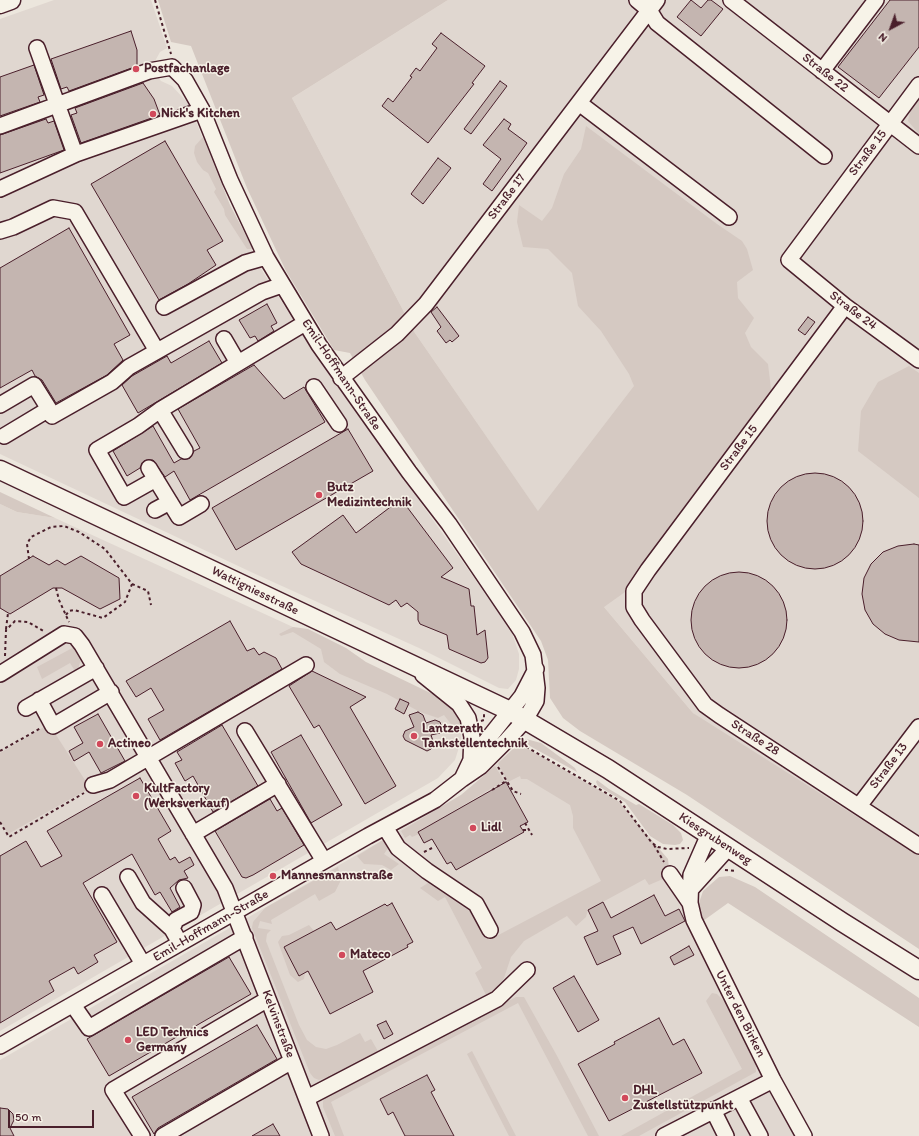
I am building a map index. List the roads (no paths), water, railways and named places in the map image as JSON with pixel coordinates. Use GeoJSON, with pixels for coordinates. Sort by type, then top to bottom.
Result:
{"type":"FeatureCollection","features":[{"type":"Feature","properties":{"kind":"main road"},"geometry":{"type":"LineString","coordinates":[[0,4],[11,0]]}},
{"type":"Feature","properties":{"kind":"main road","name":"Wattigniesstraße"},"geometry":{"type":"LineString","coordinates":[[0,470],[510,710]]}},
{"type":"Feature","properties":{"kind":"main road","name":"Kiesgrubenweg"},"geometry":{"type":"LineString","coordinates":[[510,710],[608,769],[842,922],[919,970]]}},
{"type":"Feature","properties":{"kind":"street"},"geometry":{"type":"LineString","coordinates":[[637,0],[653,5],[657,23],[824,156]]}},
{"type":"Feature","properties":{"kind":"street","name":"Straße 22"},"geometry":{"type":"LineString","coordinates":[[731,0],[919,146]]}},
{"type":"Feature","properties":{"kind":"street"},"geometry":{"type":"LineString","coordinates":[[822,71],[868,3]]}},
{"type":"Feature","properties":{"kind":"street","name":"Straße 17"},"geometry":{"type":"LineString","coordinates":[[341,378],[387,343],[416,315],[653,5]]}},
{"type":"Feature","properties":{"kind":"street"},"geometry":{"type":"LineString","coordinates":[[37,48],[75,154]]}},
{"type":"Feature","properties":{"kind":"street","name":"Emil-Hoffmann-Straße"},"geometry":{"type":"LineString","coordinates":[[0,1046],[324,861],[435,800],[462,778],[481,766],[507,740],[525,720],[536,701],[537,688],[536,669],[533,655],[522,632],[449,524],[341,378],[282,285],[266,257],[230,180],[202,110],[185,80],[172,67],[149,71],[57,104]]}},
{"type":"Feature","properties":{"kind":"street","name":"Straße 15"},"geometry":{"type":"LineString","coordinates":[[788,260],[919,85]]}},
{"type":"Feature","properties":{"kind":"street"},"geometry":{"type":"LineString","coordinates":[[579,103],[729,217]]}},
{"type":"Feature","properties":{"kind":"street"},"geometry":{"type":"LineString","coordinates":[[0,126],[57,104]]}},
{"type":"Feature","properties":{"kind":"street"},"geometry":{"type":"LineString","coordinates":[[0,189],[75,154],[202,110]]}},
{"type":"Feature","properties":{"kind":"street"},"geometry":{"type":"LineString","coordinates":[[0,231],[13,227],[53,208],[75,212],[157,351]]}},
{"type":"Feature","properties":{"kind":"street"},"geometry":{"type":"LineString","coordinates":[[164,307],[245,263],[266,257]]}},
{"type":"Feature","properties":{"kind":"street","name":"Straße 24"},"geometry":{"type":"LineString","coordinates":[[788,260],[845,306],[919,360]]}},
{"type":"Feature","properties":{"kind":"street"},"geometry":{"type":"LineString","coordinates":[[0,405],[34,385],[52,416],[112,382],[129,367],[157,351],[262,292],[282,285]]}},
{"type":"Feature","properties":{"kind":"street","name":"Straße 15"},"geometry":{"type":"LineString","coordinates":[[634,591],[845,306]]}},
{"type":"Feature","properties":{"kind":"street"},"geometry":{"type":"LineString","coordinates":[[201,504],[179,517],[152,474],[124,497],[97,450],[138,426],[160,410],[305,323]]}},
{"type":"Feature","properties":{"kind":"street"},"geometry":{"type":"LineString","coordinates":[[224,339],[238,363]]}},
{"type":"Feature","properties":{"kind":"street"},"geometry":{"type":"LineString","coordinates":[[314,387],[339,424]]}},
{"type":"Feature","properties":{"kind":"street"},"geometry":{"type":"LineString","coordinates":[[4,436],[49,410]]}},
{"type":"Feature","properties":{"kind":"street"},"geometry":{"type":"LineString","coordinates":[[160,410],[185,451]]}},
{"type":"Feature","properties":{"kind":"street"},"geometry":{"type":"LineString","coordinates":[[155,510],[170,502]]}},
{"type":"Feature","properties":{"kind":"street","name":"Straße 28"},"geometry":{"type":"LineString","coordinates":[[634,591],[634,607],[642,620],[705,704],[718,715],[919,846]]}},
{"type":"Feature","properties":{"kind":"street"},"geometry":{"type":"LineString","coordinates":[[2,673],[64,634],[75,636],[111,692],[224,888],[235,912]]}},
{"type":"Feature","properties":{"kind":"street"},"geometry":{"type":"LineString","coordinates":[[401,660],[459,704],[468,718],[483,725],[472,737],[471,760]]}},
{"type":"Feature","properties":{"kind":"street"},"geometry":{"type":"LineString","coordinates":[[93,785],[110,780],[306,665]]}},
{"type":"Feature","properties":{"kind":"street"},"geometry":{"type":"LineString","coordinates":[[26,708],[96,668]]}},
{"type":"Feature","properties":{"kind":"street","name":"Emil-Hoffmann-Straße"},"geometry":{"type":"LineString","coordinates":[[462,778],[471,760],[483,725],[510,710],[522,696],[536,669]]}},
{"type":"Feature","properties":{"kind":"street"},"geometry":{"type":"LineString","coordinates":[[39,700],[53,726],[111,692]]}},
{"type":"Feature","properties":{"kind":"street","name":"Straße 13"},"geometry":{"type":"LineString","coordinates":[[859,806],[919,727]]}},
{"type":"Feature","properties":{"kind":"street"},"geometry":{"type":"LineString","coordinates":[[245,730],[324,861]]}},
{"type":"Feature","properties":{"kind":"street"},"geometry":{"type":"LineString","coordinates":[[193,834],[278,784]]}},
{"type":"Feature","properties":{"kind":"street"},"geometry":{"type":"LineString","coordinates":[[385,827],[398,848],[427,871],[476,904],[490,930]]}},
{"type":"Feature","properties":{"kind":"street","name":"Unter den Birken"},"geometry":{"type":"LineString","coordinates":[[709,834],[691,875],[692,888],[690,903],[694,920],[773,1080],[804,1136]]}},
{"type":"Feature","properties":{"kind":"street"},"geometry":{"type":"LineString","coordinates":[[692,888],[729,847]]}},
{"type":"Feature","properties":{"kind":"street"},"geometry":{"type":"LineString","coordinates":[[670,874],[690,903]]}},
{"type":"Feature","properties":{"kind":"street"},"geometry":{"type":"LineString","coordinates":[[128,877],[143,903],[172,929],[180,943]]}},
{"type":"Feature","properties":{"kind":"street"},"geometry":{"type":"LineString","coordinates":[[172,929],[176,920],[191,912],[192,905],[184,888]]}},
{"type":"Feature","properties":{"kind":"street"},"geometry":{"type":"LineString","coordinates":[[102,895],[143,964]]}},
{"type":"Feature","properties":{"kind":"street","name":"Kelvinstraße"},"geometry":{"type":"LineString","coordinates":[[235,912],[321,1136]]}},
{"type":"Feature","properties":{"kind":"street"},"geometry":{"type":"LineString","coordinates":[[73,1005],[89,1028],[244,937]]}},
{"type":"Feature","properties":{"kind":"street"},"geometry":{"type":"LineString","coordinates":[[307,1098],[497,999],[527,970]]}},
{"type":"Feature","properties":{"kind":"street"},"geometry":{"type":"LineString","coordinates":[[142,1136],[113,1090],[268,999]]}},
{"type":"Feature","properties":{"kind":"street"},"geometry":{"type":"LineString","coordinates":[[163,1136],[292,1061]]}},
{"type":"Feature","properties":{"kind":"street"},"geometry":{"type":"LineString","coordinates":[[664,1136],[686,1131],[713,1110],[773,1080]]}},
{"type":"Feature","properties":{"kind":"street"},"geometry":{"type":"LineString","coordinates":[[742,1096],[742,1103],[760,1136]]}},
{"type":"Feature","properties":{"kind":"street"},"geometry":{"type":"LineString","coordinates":[[713,1110],[726,1136]]}},
{"type":"Feature","properties":{"kind":"place","name":"Postfachanlage"},"geometry":{"type":"Point","coordinates":[136,69]}},
{"type":"Feature","properties":{"kind":"place","name":"Nick's Kitchen"},"geometry":{"type":"Point","coordinates":[153,114]}},
{"type":"Feature","properties":{"kind":"place","name":"Butz Medizintechnik"},"geometry":{"type":"Point","coordinates":[319,495]}},
{"type":"Feature","properties":{"kind":"place","name":"Lantzerath Tankstellentechnik"},"geometry":{"type":"Point","coordinates":[414,736]}},
{"type":"Feature","properties":{"kind":"place","name":"Actineo"},"geometry":{"type":"Point","coordinates":[100,744]}},
{"type":"Feature","properties":{"kind":"place","name":"KultFactory (Werksverkauf)"},"geometry":{"type":"Point","coordinates":[136,796]}},
{"type":"Feature","properties":{"kind":"place","name":"Lidl"},"geometry":{"type":"Point","coordinates":[473,828]}},
{"type":"Feature","properties":{"kind":"place","name":"Mannesmannstraße"},"geometry":{"type":"Point","coordinates":[273,876]}},
{"type":"Feature","properties":{"kind":"place","name":"Mateco"},"geometry":{"type":"Point","coordinates":[342,955]}},
{"type":"Feature","properties":{"kind":"place","name":"LED Technics Germany"},"geometry":{"type":"Point","coordinates":[128,1040]}},
{"type":"Feature","properties":{"kind":"place","name":"DHL Zustellstützpunkt"},"geometry":{"type":"Point","coordinates":[625,1098]}}]}
